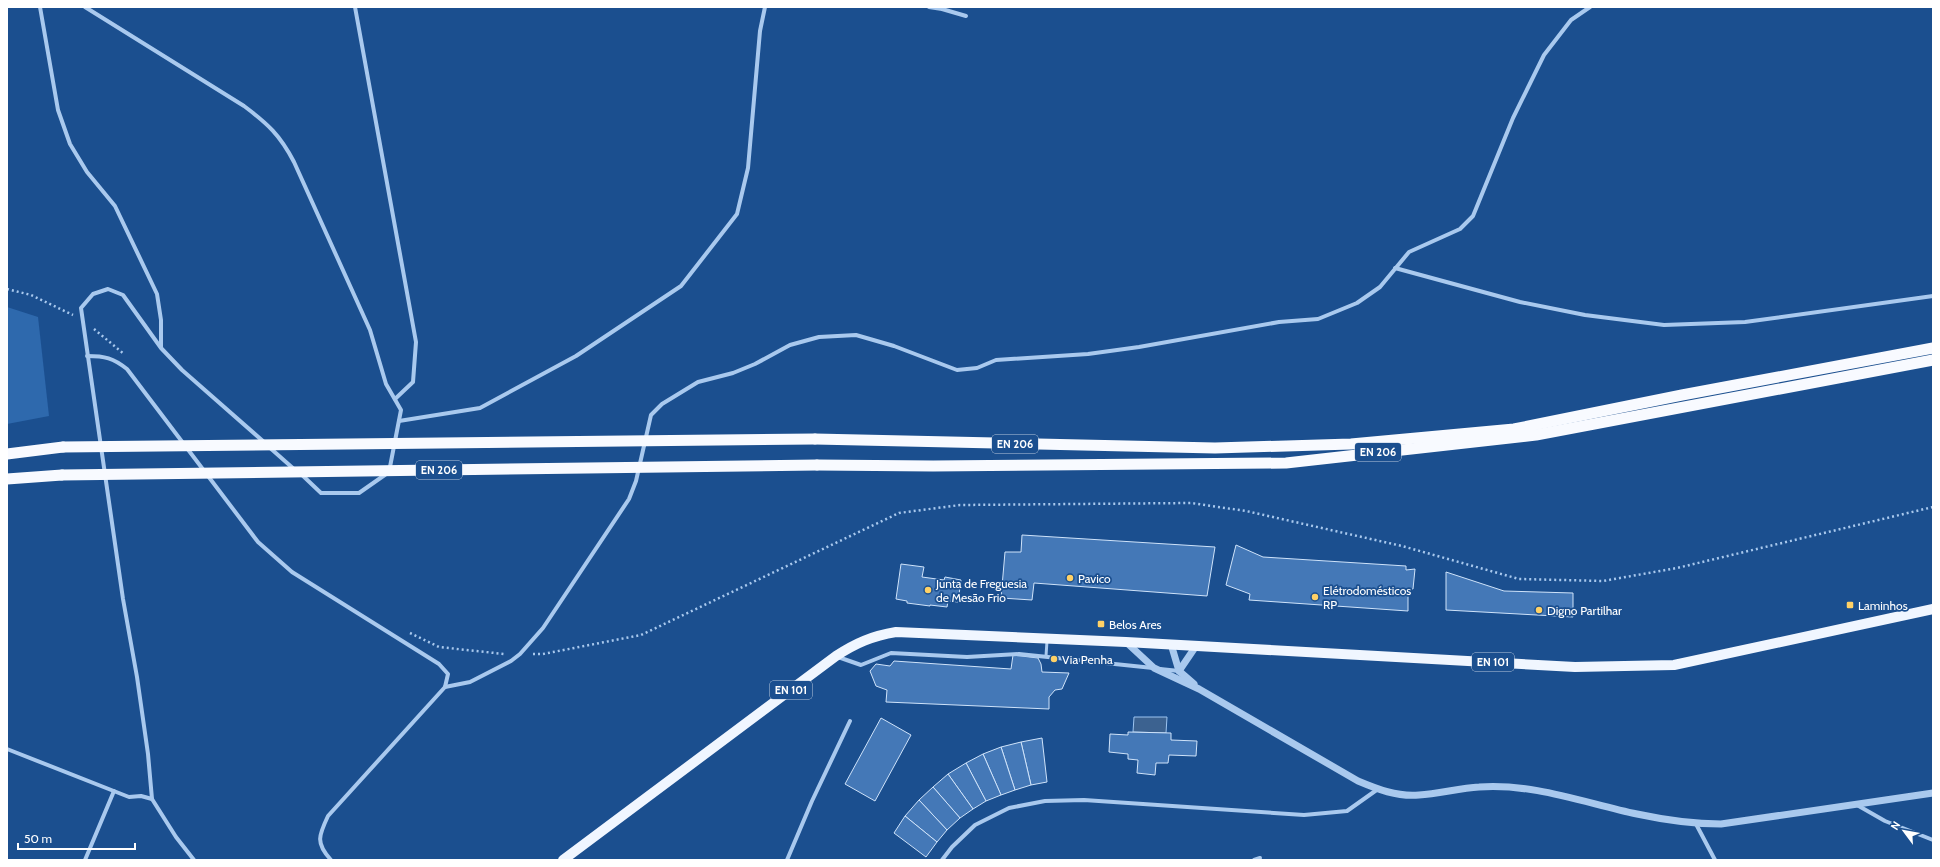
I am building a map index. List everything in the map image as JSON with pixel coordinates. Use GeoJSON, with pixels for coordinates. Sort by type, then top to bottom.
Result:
{"type":"FeatureCollection","features":[{"type":"Feature","properties":{"kind":"highway","name":"EN 206"},"geometry":{"type":"LineString","coordinates":[[7,454],[63,447],[815,439],[1215,448],[1351,444],[1514,429],[1682,395],[1933,348]]}},
{"type":"Feature","properties":{"kind":"highway","name":"EN 206"},"geometry":{"type":"LineString","coordinates":[[7,479],[62,475],[817,465],[933,466],[1286,463],[1536,435],[1933,360]]}},
{"type":"Feature","properties":{"kind":"main road","name":"EN 101"},"geometry":{"type":"LineString","coordinates":[[563,860],[573,855],[836,656],[854,644],[874,636],[896,632],[1126,642],[1575,667],[1674,665],[1933,609]]}},
{"type":"Feature","properties":{"kind":"street"},"geometry":{"type":"LineString","coordinates":[[40,7],[58,110],[70,144],[87,172],[115,206],[157,294],[162,320],[161,348]]}},
{"type":"Feature","properties":{"kind":"street"},"geometry":{"type":"LineString","coordinates":[[86,7],[244,106],[267,124],[283,141],[370,330],[386,384],[401,410],[389,472],[359,493],[321,493],[182,370],[161,348],[123,295],[108,289],[93,294],[81,308],[123,599],[137,677],[148,754],[152,799],[176,837],[194,860]]}},
{"type":"Feature","properties":{"kind":"street"},"geometry":{"type":"LineString","coordinates":[[355,7],[416,342],[413,382],[395,399]]}},
{"type":"Feature","properties":{"kind":"street"},"geometry":{"type":"LineString","coordinates":[[399,421],[480,408],[576,356],[681,286],[737,214],[748,168],[760,31],[765,7]]}},
{"type":"Feature","properties":{"kind":"street"},"geometry":{"type":"LineString","coordinates":[[929,7],[966,16]]}},
{"type":"Feature","properties":{"kind":"street"},"geometry":{"type":"LineString","coordinates":[[445,687],[470,682],[511,661],[520,654],[543,628],[628,499],[636,481],[651,415],[662,404],[698,382],[733,373],[755,364],[790,345],[820,337],[856,335],[894,346],[957,370],[977,368],[996,360],[1088,354],[1279,322],[1318,319],[1357,303],[1380,287],[1409,252],[1460,229],[1473,216],[1513,118],[1544,54],[1571,20],[1590,7]]}},
{"type":"Feature","properties":{"kind":"street"},"geometry":{"type":"LineString","coordinates":[[1395,268],[1520,302],[1585,315],[1664,325],[1745,322],[1933,296]]}},
{"type":"Feature","properties":{"kind":"street"},"geometry":{"type":"LineString","coordinates":[[88,356],[115,360],[126,369],[258,542],[292,572],[439,664],[448,674],[445,687],[328,816],[319,835],[322,850],[331,860]]}},
{"type":"Feature","properties":{"kind":"street"},"geometry":{"type":"LineString","coordinates":[[1126,642],[1154,668],[1199,688],[1358,781],[1396,794],[1418,796],[1479,787],[1520,787],[1638,814],[1696,824],[1722,824],[1933,793]]}},
{"type":"Feature","properties":{"kind":"street"},"geometry":{"type":"LineString","coordinates":[[1171,644],[1179,671],[1199,688]]}},
{"type":"Feature","properties":{"kind":"street"},"geometry":{"type":"LineString","coordinates":[[1179,671],[1196,646]]}},
{"type":"Feature","properties":{"kind":"street"},"geometry":{"type":"LineString","coordinates":[[836,656],[861,665],[891,654],[967,657],[1019,654],[1179,671]]}},
{"type":"Feature","properties":{"kind":"street"},"geometry":{"type":"LineString","coordinates":[[788,860],[812,802],[850,721]]}},
{"type":"Feature","properties":{"kind":"street"},"geometry":{"type":"LineString","coordinates":[[7,749],[129,797],[152,799]]}},
{"type":"Feature","properties":{"kind":"street"},"geometry":{"type":"LineString","coordinates":[[942,860],[952,847],[975,825],[1009,808],[1045,801],[1084,800],[1304,815],[1347,812],[1378,789]]}},
{"type":"Feature","properties":{"kind":"street"},"geometry":{"type":"LineString","coordinates":[[85,860],[114,791]]}},
{"type":"Feature","properties":{"kind":"street"},"geometry":{"type":"LineString","coordinates":[[1856,805],[1885,821],[1933,840]]}},
{"type":"Feature","properties":{"kind":"street"},"geometry":{"type":"LineString","coordinates":[[1696,824],[1715,860]]}},
{"type":"Feature","properties":{"kind":"street"},"geometry":{"type":"LineString","coordinates":[[1254,860],[1260,858]]}},
{"type":"Feature","properties":{"kind":"lane"},"geometry":{"type":"LineString","coordinates":[[1046,656],[1048,639]]}},
{"type":"Feature","properties":{"kind":"path"},"geometry":{"type":"LineString","coordinates":[[7,288],[31,295],[82,319],[126,357]]}},
{"type":"Feature","properties":{"kind":"path"},"geometry":{"type":"LineString","coordinates":[[406,631],[439,647],[492,654],[543,654],[641,636],[899,513],[960,505],[1191,503],[1246,511],[1402,546],[1519,579],[1602,581],[1677,568],[1933,507]]}},
{"type":"Feature","properties":{"kind":"shaded area"},"geometry":{"type":"Polygon","coordinates":[[[7,307],[38,317],[49,416],[7,424],[7,307]]]}},
{"type":"Feature","properties":{"kind":"shaded area"},"geometry":{"type":"Polygon","coordinates":[[[1134,717],[1167,717],[1166,733],[1133,732],[1134,717]]]}},
{"type":"Feature","properties":{"kind":"building"},"geometry":{"type":"Polygon","coordinates":[[[1022,535],[1215,547],[1207,596],[1034,583],[1032,600],[1001,598],[1005,552],[1021,552],[1022,535]]]}},
{"type":"Feature","properties":{"kind":"building"},"geometry":{"type":"Polygon","coordinates":[[[1236,545],[1263,557],[1406,566],[1406,570],[1415,569],[1413,589],[1408,589],[1408,611],[1249,600],[1250,594],[1226,585],[1236,545]]]}},
{"type":"Feature","properties":{"kind":"building","name":"Junta de Freguesia de Mesão Frio"},"geometry":{"type":"Polygon","coordinates":[[[901,564],[924,567],[922,577],[944,580],[945,577],[961,580],[958,602],[948,601],[947,607],[907,603],[907,601],[896,599],[901,564]]]}},
{"type":"Feature","properties":{"kind":"building"},"geometry":{"type":"Polygon","coordinates":[[[1446,572],[1504,591],[1573,593],[1573,617],[1446,610],[1446,572]]]}},
{"type":"Feature","properties":{"kind":"building"},"geometry":{"type":"Polygon","coordinates":[[[1013,655],[1038,658],[1041,664],[1042,672],[1069,673],[1062,689],[1055,690],[1049,697],[1049,709],[886,702],[887,690],[876,686],[870,671],[876,664],[890,666],[894,661],[1011,669],[1013,655]]]}},
{"type":"Feature","properties":{"kind":"building"},"geometry":{"type":"Polygon","coordinates":[[[881,718],[911,735],[875,801],[845,784],[881,718]]]}},
{"type":"Feature","properties":{"kind":"building"},"geometry":{"type":"Polygon","coordinates":[[[1128,732],[1171,733],[1171,740],[1197,741],[1196,756],[1169,755],[1168,763],[1156,763],[1155,775],[1137,773],[1138,760],[1128,759],[1128,754],[1109,752],[1110,734],[1128,735],[1128,732]]]}},
{"type":"Feature","properties":{"kind":"building"},"geometry":{"type":"Polygon","coordinates":[[[1042,738],[1047,782],[1031,785],[1021,742],[1042,738]]]}},
{"type":"Feature","properties":{"kind":"building"},"geometry":{"type":"Polygon","coordinates":[[[1021,742],[1031,785],[1015,790],[1001,747],[1021,742]]]}},
{"type":"Feature","properties":{"kind":"building"},"geometry":{"type":"Polygon","coordinates":[[[1001,747],[1015,790],[1001,795],[983,754],[1001,747]]]}},
{"type":"Feature","properties":{"kind":"building"},"geometry":{"type":"Polygon","coordinates":[[[983,754],[1001,795],[986,801],[966,763],[983,754]]]}},
{"type":"Feature","properties":{"kind":"building"},"geometry":{"type":"Polygon","coordinates":[[[966,763],[986,801],[973,809],[948,774],[966,763]]]}},
{"type":"Feature","properties":{"kind":"building"},"geometry":{"type":"Polygon","coordinates":[[[948,774],[973,809],[960,818],[933,787],[948,774]]]}},
{"type":"Feature","properties":{"kind":"building"},"geometry":{"type":"Polygon","coordinates":[[[933,787],[960,818],[947,830],[919,800],[933,787]]]}},
{"type":"Feature","properties":{"kind":"building"},"geometry":{"type":"Polygon","coordinates":[[[919,800],[947,830],[937,842],[905,816],[919,800]]]}},
{"type":"Feature","properties":{"kind":"building"},"geometry":{"type":"Polygon","coordinates":[[[905,816],[937,842],[926,857],[894,833],[905,816]]]}},
{"type":"Feature","properties":{"kind":"place","name":"Pavico"},"geometry":{"type":"Point","coordinates":[1070,578]}},
{"type":"Feature","properties":{"kind":"place","name":"Junta de Freguesia de Mesão Frio"},"geometry":{"type":"Point","coordinates":[928,590]}},
{"type":"Feature","properties":{"kind":"place","name":"Elétrodomésticos RP"},"geometry":{"type":"Point","coordinates":[1315,597]}},
{"type":"Feature","properties":{"kind":"place","name":"Laminhos"},"geometry":{"type":"Point","coordinates":[1850,605]}},
{"type":"Feature","properties":{"kind":"place","name":"Digno Partilhar"},"geometry":{"type":"Point","coordinates":[1539,610]}},
{"type":"Feature","properties":{"kind":"place","name":"Belos Ares"},"geometry":{"type":"Point","coordinates":[1101,624]}},
{"type":"Feature","properties":{"kind":"place","name":"Via Penha"},"geometry":{"type":"Point","coordinates":[1054,659]}}]}
